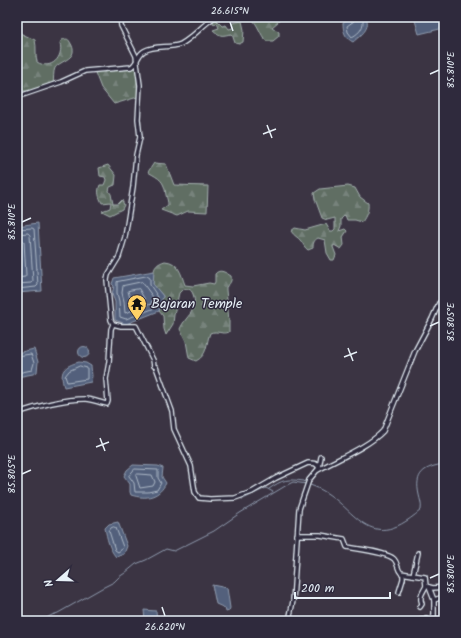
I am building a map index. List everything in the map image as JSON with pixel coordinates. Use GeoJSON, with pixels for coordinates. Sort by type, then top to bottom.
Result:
{"type":"FeatureCollection","features":[{"type":"Feature","properties":{"kind":"street"},"geometry":{"type":"LineString","coordinates":[[17,413],[53,403],[86,399],[107,404],[108,402],[106,374],[109,362],[112,324],[107,280],[108,275],[119,257],[124,242],[133,187],[136,155],[140,137],[138,119],[140,85],[134,52],[121,26],[120,17]]}},
{"type":"Feature","properties":{"kind":"street"},"geometry":{"type":"LineString","coordinates":[[17,97],[61,82],[85,71],[134,66],[140,54],[146,49],[180,44],[201,30],[215,17]]}},
{"type":"Feature","properties":{"kind":"street"},"geometry":{"type":"LineString","coordinates":[[318,469],[379,436],[383,431],[415,351],[439,303]]}},
{"type":"Feature","properties":{"kind":"street"},"geometry":{"type":"LineString","coordinates":[[112,324],[121,326],[136,326],[153,360],[154,366],[156,367],[170,404],[174,429],[179,443],[191,466],[195,492],[198,498],[236,498],[252,492],[276,478],[308,463],[318,465],[318,469]]}},
{"type":"Feature","properties":{"kind":"street"},"geometry":{"type":"LineString","coordinates":[[289,621],[293,602],[299,509],[310,480],[318,469],[321,457]]}},
{"type":"Feature","properties":{"kind":"street"},"geometry":{"type":"LineString","coordinates":[[297,534],[320,535],[344,539],[346,547],[390,556],[397,563],[398,571],[403,574],[425,577],[427,586],[434,600],[434,619],[419,621]]}},
{"type":"Feature","properties":{"kind":"street"},"geometry":{"type":"LineString","coordinates":[[414,575],[418,554]]}},
{"type":"Feature","properties":{"kind":"street"},"geometry":{"type":"LineString","coordinates":[[398,592],[403,579],[403,574]]}},
{"type":"Feature","properties":{"kind":"street"},"geometry":{"type":"LineString","coordinates":[[427,586],[433,588],[444,587]]}},
{"type":"Feature","properties":{"kind":"street"},"geometry":{"type":"LineString","coordinates":[[420,607],[422,604],[420,599],[421,594],[427,586]]}},
{"type":"Feature","properties":{"kind":"street"},"geometry":{"type":"LineString","coordinates":[[434,600],[443,597],[444,594]]}},
{"type":"Feature","properties":{"kind":"green space"},"geometry":{"type":"Polygon","coordinates":[[[281,17],[272,27],[279,32],[279,36],[273,41],[266,41],[251,18],[281,17]]]}},
{"type":"Feature","properties":{"kind":"green space"},"geometry":{"type":"Polygon","coordinates":[[[216,20],[222,26],[226,25],[229,29],[233,28],[232,23],[242,21],[244,30],[243,42],[239,44],[235,43],[232,34],[222,35],[216,33],[213,30],[219,28],[217,23],[213,24],[213,21],[216,20]]]}},
{"type":"Feature","properties":{"kind":"green space"},"geometry":{"type":"Polygon","coordinates":[[[17,31],[35,40],[37,62],[47,65],[51,64],[58,58],[61,48],[60,43],[62,40],[67,39],[69,41],[73,48],[73,52],[71,56],[55,68],[53,84],[30,91],[17,91],[17,31]]]}},
{"type":"Feature","properties":{"kind":"green space"},"geometry":{"type":"Polygon","coordinates":[[[134,67],[137,74],[138,97],[114,104],[101,88],[94,70],[104,71],[134,67]]]}},
{"type":"Feature","properties":{"kind":"green space"},"geometry":{"type":"Polygon","coordinates":[[[154,163],[166,164],[174,185],[208,186],[207,212],[188,211],[177,216],[161,210],[168,205],[168,202],[163,183],[148,172],[154,163]]]}},
{"type":"Feature","properties":{"kind":"green space"},"geometry":{"type":"Polygon","coordinates":[[[108,165],[116,175],[115,185],[110,187],[109,191],[113,204],[118,204],[122,200],[124,205],[122,209],[110,215],[102,211],[110,208],[111,202],[102,203],[99,197],[100,185],[104,185],[106,180],[105,177],[100,176],[99,168],[108,165]]]}},
{"type":"Feature","properties":{"kind":"green space"},"geometry":{"type":"Polygon","coordinates":[[[348,186],[355,188],[360,197],[368,203],[368,211],[362,222],[347,220],[345,215],[341,219],[339,231],[345,229],[347,231],[343,237],[344,245],[341,249],[334,245],[333,247],[336,255],[334,260],[331,260],[327,253],[325,240],[318,238],[314,242],[313,248],[308,250],[291,231],[295,228],[305,230],[326,224],[330,231],[333,231],[335,229],[335,218],[327,220],[322,218],[314,193],[320,189],[348,186]]]}},
{"type":"Feature","properties":{"kind":"green space"},"geometry":{"type":"Polygon","coordinates":[[[165,261],[170,262],[179,269],[185,285],[193,286],[209,283],[214,284],[215,274],[219,271],[231,276],[229,285],[226,287],[229,332],[210,333],[203,356],[196,361],[189,358],[186,341],[180,329],[193,309],[194,300],[193,294],[190,290],[183,289],[179,293],[173,324],[166,335],[164,329],[163,316],[159,311],[163,296],[153,284],[154,269],[158,264],[165,261]]]}},
{"type":"Feature","properties":{"kind":"water"},"geometry":{"type":"Polygon","coordinates":[[[354,17],[366,17],[367,25],[362,34],[353,42],[345,34],[343,23],[354,17]]]}},
{"type":"Feature","properties":{"kind":"water"},"geometry":{"type":"Polygon","coordinates":[[[414,17],[444,17],[444,28],[419,34],[414,17]]]}},
{"type":"Feature","properties":{"kind":"water"},"geometry":{"type":"Polygon","coordinates":[[[38,223],[42,291],[17,293],[17,226],[38,223]]]}},
{"type":"Feature","properties":{"kind":"water"},"geometry":{"type":"Polygon","coordinates":[[[154,271],[153,284],[163,296],[159,311],[126,324],[115,320],[115,302],[112,294],[114,286],[112,284],[114,278],[154,271]]]}},
{"type":"Feature","properties":{"kind":"water"},"geometry":{"type":"Polygon","coordinates":[[[82,347],[86,347],[88,348],[88,356],[82,357],[79,354],[79,350],[82,347]]]}},
{"type":"Feature","properties":{"kind":"water"},"geometry":{"type":"Polygon","coordinates":[[[34,349],[38,362],[37,372],[17,377],[17,353],[34,349]]]}},
{"type":"Feature","properties":{"kind":"water"},"geometry":{"type":"Polygon","coordinates":[[[79,362],[86,363],[91,366],[91,382],[64,387],[62,377],[64,370],[66,367],[79,362]]]}},
{"type":"Feature","properties":{"kind":"water"},"geometry":{"type":"Polygon","coordinates":[[[133,465],[158,466],[163,468],[162,477],[166,483],[163,488],[152,496],[142,497],[131,495],[130,484],[124,476],[127,470],[133,465]]]}},
{"type":"Feature","properties":{"kind":"water"},"geometry":{"type":"Polygon","coordinates":[[[118,522],[127,546],[124,554],[116,557],[110,547],[105,528],[109,524],[118,522]]]}},
{"type":"Feature","properties":{"kind":"water"},"geometry":{"type":"Polygon","coordinates":[[[212,585],[227,588],[230,608],[229,611],[226,612],[225,608],[216,604],[212,585]]]}},
{"type":"Feature","properties":{"kind":"water"},"geometry":{"type":"Polygon","coordinates":[[[144,610],[156,611],[157,621],[145,621],[144,610]]]}},
{"type":"Feature","properties":{"kind":"waterway"},"geometry":{"type":"LineString","coordinates":[[310,485],[326,492],[361,522],[373,528],[386,529],[402,524],[421,510],[418,487],[419,476],[426,469],[444,464]]}},
{"type":"Feature","properties":{"kind":"waterway"},"geometry":{"type":"LineString","coordinates":[[269,489],[285,480],[304,481],[306,483]]}},
{"type":"Feature","properties":{"kind":"waterway"},"geometry":{"type":"LineString","coordinates":[[41,621],[114,582],[136,564],[166,549],[174,551],[214,531],[240,513],[287,485],[293,482],[307,484]]}},
{"type":"Feature","properties":{"kind":"waterway"},"geometry":{"type":"LineString","coordinates":[[238,498],[243,499],[266,488],[273,492]]}},
{"type":"Feature","properties":{"kind":"place","name":"Bajaran Temple"},"geometry":{"type":"Point","coordinates":[137,321]}}]}
